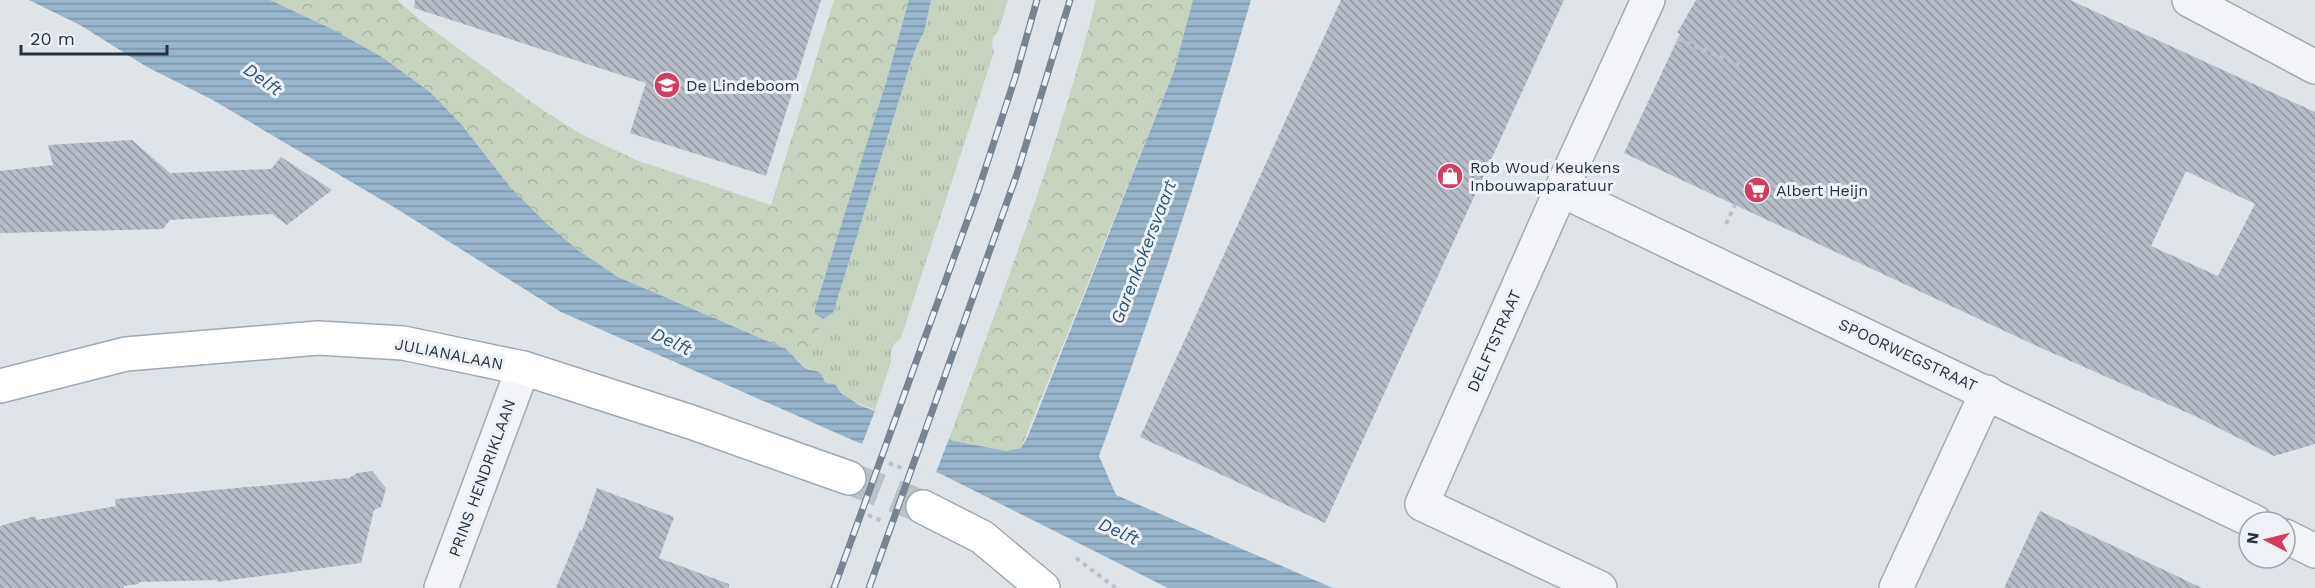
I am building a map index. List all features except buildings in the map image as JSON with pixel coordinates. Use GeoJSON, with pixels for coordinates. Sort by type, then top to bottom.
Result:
{"type":"FeatureCollection","features":[{"type":"Feature","properties":{"kind":"main road","name":"JULIANALAAN"},"geometry":{"type":"LineString","coordinates":[[0,386],[126,354],[318,338],[403,343],[523,368],[691,422],[849,478]]}},
{"type":"Feature","properties":{"kind":"main road"},"geometry":{"type":"LineString","coordinates":[[923,507],[982,537],[1043,588]]}},
{"type":"Feature","properties":{"kind":"street","name":"DELFTSTRAAT"},"geometry":{"type":"LineString","coordinates":[[1600,588],[1422,504],[1648,0]]}},
{"type":"Feature","properties":{"kind":"street"},"geometry":{"type":"LineString","coordinates":[[2189,0],[2315,67]]}},
{"type":"Feature","properties":{"kind":"street","name":"SPOORWEGSTRAAT"},"geometry":{"type":"LineString","coordinates":[[1561,190],[2237,513]]}},
{"type":"Feature","properties":{"kind":"street","name":"PRINS HENDRIKLAAN"},"geometry":{"type":"LineString","coordinates":[[441,588],[523,368]]}},
{"type":"Feature","properties":{"kind":"street"},"geometry":{"type":"LineString","coordinates":[[1896,588],[1987,392]]}},
{"type":"Feature","properties":{"kind":"street"},"geometry":{"type":"LineString","coordinates":[[2297,542],[2315,551]]}},
{"type":"Feature","properties":{"kind":"path"},"geometry":{"type":"LineString","coordinates":[[1677,39],[1739,65]]}},
{"type":"Feature","properties":{"kind":"path"},"geometry":{"type":"LineString","coordinates":[[1071,554],[1116,588]]}},
{"type":"Feature","properties":{"kind":"green space"},"geometry":{"type":"Polygon","coordinates":[[[270,0],[397,0],[425,24],[541,109],[581,134],[636,160],[771,205],[834,0],[909,0],[887,79],[815,308],[815,314],[823,319],[805,367],[786,349],[618,277],[579,251],[545,222],[511,188],[461,124],[430,92],[382,57],[330,28],[270,0]]]}},
{"type":"Feature","properties":{"kind":"green space"},"geometry":{"type":"Polygon","coordinates":[[[931,0],[1008,0],[998,32],[993,37],[994,52],[901,338],[892,348],[891,362],[875,410],[853,401],[844,395],[835,384],[825,383],[813,370],[805,367],[823,319],[833,313],[909,68],[924,32],[931,0]]]}},
{"type":"Feature","properties":{"kind":"green space"},"geometry":{"type":"Polygon","coordinates":[[[1096,0],[1193,0],[1174,71],[1021,448],[1005,451],[954,441],[949,439],[1047,167],[1096,0]]]}},
{"type":"Feature","properties":{"kind":"water"},"geometry":{"type":"Polygon","coordinates":[[[29,0],[270,0],[330,28],[382,57],[430,92],[461,124],[511,188],[545,222],[579,251],[618,277],[786,349],[804,367],[819,372],[825,383],[835,384],[841,393],[859,405],[954,441],[1006,451],[1021,448],[1028,436],[1174,71],[1193,0],[1251,0],[1179,230],[1099,456],[1116,495],[1333,588],[1168,588],[941,474],[857,442],[561,312],[397,209],[211,99],[147,67],[80,25],[29,0]]]}},
{"type":"Feature","properties":{"kind":"water"},"geometry":{"type":"Polygon","coordinates":[[[909,0],[931,0],[924,32],[909,68],[833,313],[823,319],[815,314],[815,308],[887,79],[909,0]]]}},
{"type":"Feature","properties":{"kind":"pier"},"geometry":{"type":"Polygon","coordinates":[[[876,408],[950,436],[935,475],[861,447],[876,408]]]}},
{"type":"Feature","properties":{"kind":"tunnel"},"geometry":{"type":"LineString","coordinates":[[849,478],[923,507]]}},
{"type":"Feature","properties":{"kind":"railway"},"geometry":{"type":"LineString","coordinates":[[834,588],[977,194],[1015,78],[1037,0]]}},
{"type":"Feature","properties":{"kind":"railway"},"geometry":{"type":"LineString","coordinates":[[869,588],[1017,174],[1070,0]]}},
{"type":"Feature","properties":{"kind":"place","name":"De Lindeboom"},"geometry":{"type":"Point","coordinates":[667,85]}},
{"type":"Feature","properties":{"kind":"place","name":"Rob Woud Keukens Inbouwapparatuur"},"geometry":{"type":"Point","coordinates":[1450,176]}},
{"type":"Feature","properties":{"kind":"place","name":"Albert Heijn"},"geometry":{"type":"Point","coordinates":[1757,190]}},
{"type":"Feature","properties":{"kind":"water label","name":"Delft"},"geometry":{"type":"Point","coordinates":[263,79]}},
{"type":"Feature","properties":{"kind":"water label","name":"Garenkokersvaart"},"geometry":{"type":"Point","coordinates":[1143,252]}},
{"type":"Feature","properties":{"kind":"water label","name":"Delft"},"geometry":{"type":"Point","coordinates":[672,341]}},
{"type":"Feature","properties":{"kind":"water label","name":"Delft"},"geometry":{"type":"Point","coordinates":[1119,531]}}]}
